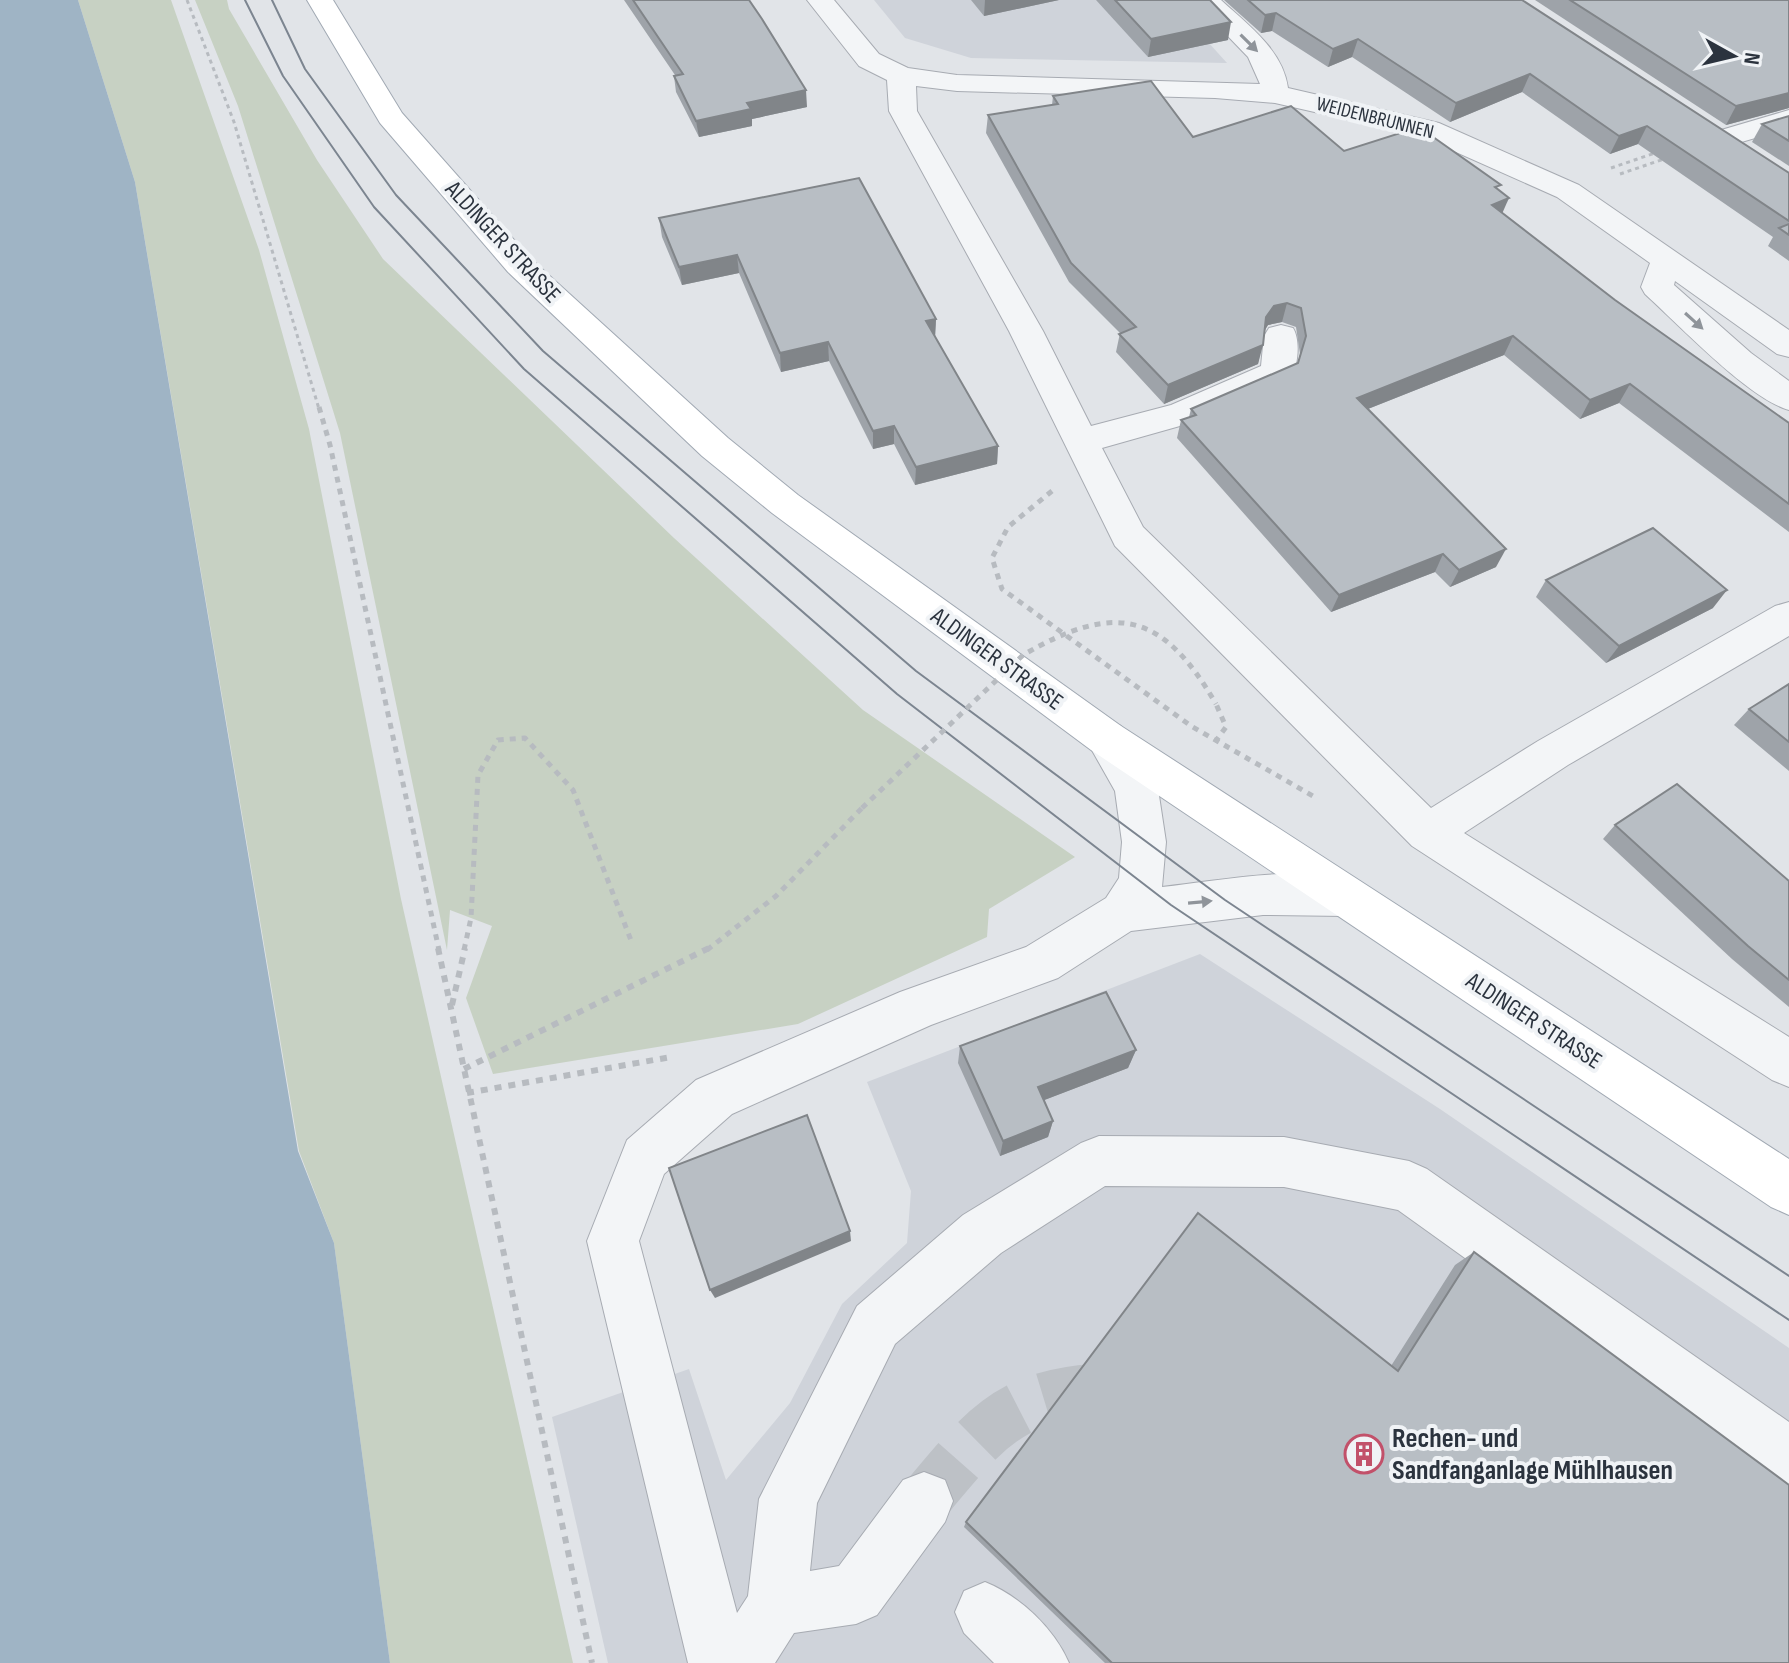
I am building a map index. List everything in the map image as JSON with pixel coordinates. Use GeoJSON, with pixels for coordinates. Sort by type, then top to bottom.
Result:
{"type":"FeatureCollection","features":[{"type":"Feature","properties":{"kind":"main road","name":"ALDINGER STRASSE"},"geometry":{"type":"LineString","coordinates":[[320,0],[390,117],[519,265],[715,447],[773,494],[1106,738],[1789,1189]]}},
{"type":"Feature","properties":{"kind":"street"},"geometry":{"type":"LineString","coordinates":[[820,0],[869,60],[901,76],[903,111],[1026,331],[1128,536],[1428,833],[1789,1064]]}},
{"type":"Feature","properties":{"kind":"street"},"geometry":{"type":"LineString","coordinates":[[1206,0],[1267,61],[1275,79],[1275,94]]}},
{"type":"Feature","properties":{"kind":"street","name":"WEIDENBRUNNEN"},"geometry":{"type":"LineString","coordinates":[[901,76],[957,83],[1215,89],[1275,94],[1429,129],[1562,188],[1789,346]]}},
{"type":"Feature","properties":{"kind":"street"},"geometry":{"type":"LineString","coordinates":[[1711,133],[1789,119]]}},
{"type":"Feature","properties":{"kind":"street"},"geometry":{"type":"LineString","coordinates":[[1711,133],[1755,161]]}},
{"type":"Feature","properties":{"kind":"street"},"geometry":{"type":"LineString","coordinates":[[1665,261],[1657,287],[1739,361],[1789,398]]}},
{"type":"Feature","properties":{"kind":"street"},"geometry":{"type":"LineString","coordinates":[[1088,455],[1278,372],[1281,336]]}},
{"type":"Feature","properties":{"kind":"street"},"geometry":{"type":"LineString","coordinates":[[1428,833],[1553,753],[1789,617]]}},
{"type":"Feature","properties":{"kind":"street"},"geometry":{"type":"LineString","coordinates":[[719,1663],[613,1241],[645,1158],[714,1097],[917,1008],[1041,963],[1122,912],[1141,883],[1144,842],[1136,789],[1106,738]]}},
{"type":"Feature","properties":{"kind":"street"},"geometry":{"type":"LineString","coordinates":[[1122,912],[1263,895],[1345,896]]}},
{"type":"Feature","properties":{"kind":"street"},"geometry":{"type":"LineString","coordinates":[[739,1663],[777,1606],[788,1499],[876,1325],[982,1234],[1099,1161],[1284,1162],[1409,1187],[1789,1456]]}},
{"type":"Feature","properties":{"kind":"street"},"geometry":{"type":"LineString","coordinates":[[777,1606],[856,1594],[924,1501]]}},
{"type":"Feature","properties":{"kind":"street"},"geometry":{"type":"LineString","coordinates":[[985,1612],[1038,1663]]}},
{"type":"Feature","properties":{"kind":"path"},"geometry":{"type":"LineString","coordinates":[[187,0],[234,122],[330,445],[592,1663]]}},
{"type":"Feature","properties":{"kind":"path"},"geometry":{"type":"LineString","coordinates":[[1562,188],[1711,133]]}},
{"type":"Feature","properties":{"kind":"path"},"geometry":{"type":"LineString","coordinates":[[1562,188],[1711,133]]}},
{"type":"Feature","properties":{"kind":"path"},"geometry":{"type":"LineString","coordinates":[[1088,455],[1054,489],[1008,527],[992,558],[1002,589],[1215,742],[1258,769],[1326,802]]}},
{"type":"Feature","properties":{"kind":"path"},"geometry":{"type":"LineString","coordinates":[[464,1069],[701,954],[776,896],[862,808],[1023,655],[1044,641],[1082,625],[1119,622],[1153,631],[1169,639],[1190,659],[1216,704],[1226,727],[1215,742]]}},
{"type":"Feature","properties":{"kind":"path"},"geometry":{"type":"LineString","coordinates":[[451,1010],[471,918],[478,775],[498,740],[525,738],[573,790],[632,943]]}},
{"type":"Feature","properties":{"kind":"path"},"geometry":{"type":"LineString","coordinates":[[467,1093],[685,1055],[714,1097]]}},
{"type":"Feature","properties":{"kind":"shaded area"},"geometry":{"type":"Polygon","coordinates":[[[874,0],[1170,0],[1227,63],[971,58],[905,38],[874,0]]]}},
{"type":"Feature","properties":{"kind":"shaded area"},"geometry":{"type":"Polygon","coordinates":[[[1200,954],[1440,1109],[1789,1348],[1789,1663],[608,1663],[552,1417],[689,1369],[726,1480],[790,1403],[842,1304],[907,1243],[911,1191],[867,1082],[1200,954]]]}},
{"type":"Feature","properties":{"kind":"green space"},"geometry":{"type":"Polygon","coordinates":[[[78,0],[171,0],[259,250],[309,429],[401,899],[573,1663],[390,1663],[334,1243],[299,1151],[135,182],[78,0]]]}},
{"type":"Feature","properties":{"kind":"green space"},"geometry":{"type":"Polygon","coordinates":[[[195,0],[227,0],[229,9],[317,160],[383,259],[674,538],[863,710],[1075,857],[989,909],[987,937],[798,1024],[493,1074],[466,998],[492,926],[450,910],[447,950],[340,433],[238,106],[195,0]]]}},
{"type":"Feature","properties":{"kind":"water"},"geometry":{"type":"Polygon","coordinates":[[[0,0],[78,0],[135,182],[298,1151],[334,1243],[390,1663],[0,1663],[0,0]]]}},
{"type":"Feature","properties":{"kind":"building"},"geometry":{"type":"Polygon","coordinates":[[[633,0],[749,0],[806,90],[747,103],[751,109],[696,121],[674,76],[683,74],[633,0]]]}},
{"type":"Feature","properties":{"kind":"building"},"geometry":{"type":"Polygon","coordinates":[[[1115,0],[1210,0],[1231,22],[1151,39],[1115,0]]]}},
{"type":"Feature","properties":{"kind":"building"},"geometry":{"type":"Polygon","coordinates":[[[1248,0],[1522,0],[1789,173],[1789,221],[1647,126],[1619,136],[1530,74],[1456,103],[1358,39],[1333,49],[1276,13],[1265,15],[1248,0]]]}},
{"type":"Feature","properties":{"kind":"building"},"geometry":{"type":"Polygon","coordinates":[[[1570,0],[1789,0],[1789,93],[1736,106],[1570,0]]]}},
{"type":"Feature","properties":{"kind":"building"},"geometry":{"type":"Polygon","coordinates":[[[1151,81],[1193,137],[1291,106],[1344,151],[1419,127],[1501,185],[1495,187],[1509,198],[1492,205],[1615,300],[1789,423],[1789,504],[1630,384],[1590,400],[1513,336],[1357,398],[1506,549],[1459,570],[1443,554],[1339,595],[1181,420],[1196,415],[1191,409],[1298,363],[1306,336],[1301,308],[1287,303],[1274,306],[1266,317],[1263,345],[1168,385],[1119,334],[1136,327],[1071,263],[988,115],[1058,104],[1053,96],[1151,81]]]}},
{"type":"Feature","properties":{"kind":"building"},"geometry":{"type":"Polygon","coordinates":[[[1789,116],[1789,141],[1762,124],[1789,116]]]}},
{"type":"Feature","properties":{"kind":"building"},"geometry":{"type":"Polygon","coordinates":[[[859,178],[936,319],[926,321],[998,446],[916,467],[894,426],[873,431],[828,342],[780,353],[737,255],[679,267],[659,218],[859,178]]]}},
{"type":"Feature","properties":{"kind":"building"},"geometry":{"type":"Polygon","coordinates":[[[1789,224],[1789,235],[1779,228],[1789,224]]]}},
{"type":"Feature","properties":{"kind":"building"},"geometry":{"type":"Polygon","coordinates":[[[1653,528],[1727,590],[1619,646],[1546,580],[1653,528]]]}},
{"type":"Feature","properties":{"kind":"building"},"geometry":{"type":"Polygon","coordinates":[[[1789,684],[1789,742],[1749,709],[1789,684]]]}},
{"type":"Feature","properties":{"kind":"building"},"geometry":{"type":"Polygon","coordinates":[[[1677,784],[1789,881],[1789,980],[1615,825],[1677,784]]]}},
{"type":"Feature","properties":{"kind":"building"},"geometry":{"type":"Polygon","coordinates":[[[1106,992],[1136,1050],[1038,1087],[1053,1121],[1003,1141],[960,1046],[1106,992]]]}},
{"type":"Feature","properties":{"kind":"building"},"geometry":{"type":"Polygon","coordinates":[[[807,1115],[850,1231],[710,1290],[669,1168],[807,1115]]]}},
{"type":"Feature","properties":{"kind":"building","name":"Rechen- und Sandfanganlage Mühlhausen"},"geometry":{"type":"Polygon","coordinates":[[[1198,1213],[1398,1371],[1474,1252],[1789,1485],[1789,1663],[1112,1663],[966,1522],[1198,1213]]]}},
{"type":"Feature","properties":{"kind":"tunnel"},"geometry":{"type":"LineString","coordinates":[[924,1501],[967,1450],[1007,1416],[1029,1404],[1054,1396],[1122,1389]]}},
{"type":"Feature","properties":{"kind":"tram line"},"geometry":{"type":"LineString","coordinates":[[245,0],[283,76],[374,207],[524,369],[897,694],[1171,905],[1789,1320]]}},
{"type":"Feature","properties":{"kind":"tram line"},"geometry":{"type":"LineString","coordinates":[[272,0],[305,69],[396,195],[543,351],[916,671],[1225,900],[1789,1276]]}},
{"type":"Feature","properties":{"kind":"place","name":"Rechen- und Sandfanganlage Mühlhausen"},"geometry":{"type":"Point","coordinates":[1364,1454]}}]}
